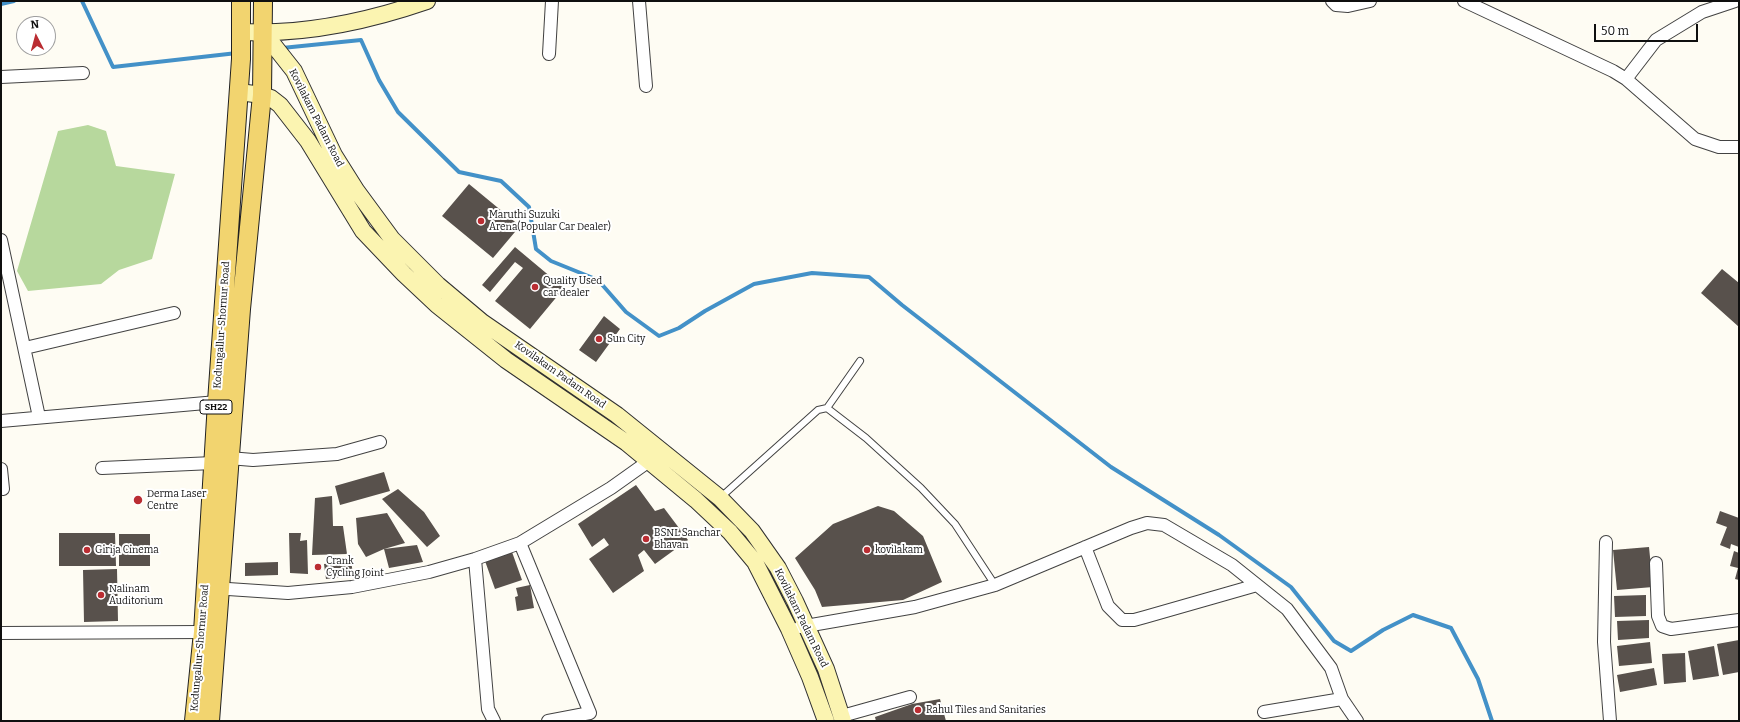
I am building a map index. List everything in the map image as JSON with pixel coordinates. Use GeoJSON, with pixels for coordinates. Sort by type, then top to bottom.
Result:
{"type":"FeatureCollection","features":[{"type":"Feature","properties":{"kind":"main road","name":"Kodungallur-Shornur Road"},"geometry":{"type":"LineString","coordinates":[[221,460],[216,402],[242,35],[241,1]]}},
{"type":"Feature","properties":{"kind":"main road","name":"SH22"},"geometry":{"type":"LineString","coordinates":[[263,1],[265,37]]}},
{"type":"Feature","properties":{"kind":"main road"},"geometry":{"type":"LineString","coordinates":[[242,35],[265,37],[387,15],[427,1]]}},
{"type":"Feature","properties":{"kind":"main road","name":"Kodungallur-Shornur Road"},"geometry":{"type":"LineString","coordinates":[[210,721],[213,588],[221,460],[240,309],[262,94],[265,37]]}},
{"type":"Feature","properties":{"kind":"main road","name":"Kovilakam Padam Road"},"geometry":{"type":"LineString","coordinates":[[265,37],[294,71],[338,161],[356,190],[397,244],[438,285],[482,322],[617,415],[720,498],[752,531],[778,568],[806,626],[826,669],[842,719]]}},
{"type":"Feature","properties":{"kind":"main road","name":"Kovilakam Padam Road"},"geometry":{"type":"LineString","coordinates":[[238,92],[262,94],[271,98],[280,105],[292,118],[308,141],[363,231],[404,274],[437,305],[506,360],[627,443],[696,500],[724,527],[755,562],[789,629],[810,677],[826,721]]}},
{"type":"Feature","properties":{"kind":"main road","name":"Kodungallur-Shornur Road"},"geometry":{"type":"LineString","coordinates":[[194,721],[203,632],[213,588]]}},
{"type":"Feature","properties":{"kind":"street"},"geometry":{"type":"LineString","coordinates":[[549,54],[552,1]]}},
{"type":"Feature","properties":{"kind":"street"},"geometry":{"type":"LineString","coordinates":[[639,1],[646,86]]}},
{"type":"Feature","properties":{"kind":"street"},"geometry":{"type":"LineString","coordinates":[[1332,1],[1336,5],[1348,6],[1370,1]]}},
{"type":"Feature","properties":{"kind":"street"},"geometry":{"type":"LineString","coordinates":[[1464,1],[1613,71],[1626,79],[1695,139],[1719,147],[1739,147]]}},
{"type":"Feature","properties":{"kind":"street"},"geometry":{"type":"LineString","coordinates":[[1626,79],[1656,40],[1702,12],[1735,1]]}},
{"type":"Feature","properties":{"kind":"street"},"geometry":{"type":"LineString","coordinates":[[1,77],[83,73]]}},
{"type":"Feature","properties":{"kind":"street"},"geometry":{"type":"LineString","coordinates":[[1,240],[39,417]]}},
{"type":"Feature","properties":{"kind":"street"},"geometry":{"type":"LineString","coordinates":[[25,348],[174,312]]}},
{"type":"Feature","properties":{"kind":"street"},"geometry":{"type":"LineString","coordinates":[[1,421],[216,402]]}},
{"type":"Feature","properties":{"kind":"street"},"geometry":{"type":"LineString","coordinates":[[102,468],[337,454],[380,442]]}},
{"type":"Feature","properties":{"kind":"street"},"geometry":{"type":"LineString","coordinates":[[213,588],[288,594],[352,587],[429,572],[475,559],[520,543],[611,488],[649,461],[659,448]]}},
{"type":"Feature","properties":{"kind":"street"},"geometry":{"type":"LineString","coordinates":[[1,469],[3,489]]}},
{"type":"Feature","properties":{"kind":"street"},"geometry":{"type":"LineString","coordinates":[[789,629],[915,607],[995,585],[1136,526],[1147,523],[1164,525],[1232,565],[1287,609],[1332,668],[1342,699],[1357,721]]}},
{"type":"Feature","properties":{"kind":"street"},"geometry":{"type":"LineString","coordinates":[[1606,542],[1604,642],[1610,721]]}},
{"type":"Feature","properties":{"kind":"street"},"geometry":{"type":"LineString","coordinates":[[520,543],[592,717],[548,721]]}},
{"type":"Feature","properties":{"kind":"street"},"geometry":{"type":"LineString","coordinates":[[1085,547],[1108,606],[1122,620],[1134,620],[1257,585]]}},
{"type":"Feature","properties":{"kind":"street"},"geometry":{"type":"LineString","coordinates":[[475,559],[488,709],[494,721]]}},
{"type":"Feature","properties":{"kind":"street"},"geometry":{"type":"LineString","coordinates":[[1656,563],[1658,616],[1662,626],[1671,629],[1739,620]]}},
{"type":"Feature","properties":{"kind":"street"},"geometry":{"type":"LineString","coordinates":[[1,633],[203,632]]}},
{"type":"Feature","properties":{"kind":"street"},"geometry":{"type":"LineString","coordinates":[[842,719],[910,698]]}},
{"type":"Feature","properties":{"kind":"street"},"geometry":{"type":"LineString","coordinates":[[1264,712],[1342,699]]}},
{"type":"Feature","properties":{"kind":"lane"},"geometry":{"type":"LineString","coordinates":[[720,498],[818,410],[827,408],[860,361]]}},
{"type":"Feature","properties":{"kind":"lane"},"geometry":{"type":"LineString","coordinates":[[827,408],[866,438],[921,488],[950,518],[995,585]]}},
{"type":"Feature","properties":{"kind":"green space"},"geometry":{"type":"Polygon","coordinates":[[[88,125],[106,131],[116,166],[175,174],[152,259],[119,270],[101,284],[28,291],[17,271],[58,131],[88,125]]]}},
{"type":"Feature","properties":{"kind":"building","name":"Maruthi Suzuki Arena(Popular Car Dealer)"},"geometry":{"type":"Polygon","coordinates":[[[469,184],[520,226],[493,258],[442,216],[469,184]]]}},
{"type":"Feature","properties":{"kind":"building","name":"Quality Used car dealer"},"geometry":{"type":"Polygon","coordinates":[[[515,247],[564,288],[530,329],[495,301],[523,268],[515,262],[490,292],[482,285],[515,247]]]}},
{"type":"Feature","properties":{"kind":"building"},"geometry":{"type":"Polygon","coordinates":[[[1722,269],[1739,283],[1739,327],[1701,293],[1722,269]]]}},
{"type":"Feature","properties":{"kind":"building","name":"Sun City"},"geometry":{"type":"Polygon","coordinates":[[[604,316],[620,329],[596,362],[579,350],[604,316]]]}},
{"type":"Feature","properties":{"kind":"building"},"geometry":{"type":"Polygon","coordinates":[[[384,472],[390,491],[340,505],[335,486],[384,472]]]}},
{"type":"Feature","properties":{"kind":"building","name":"BSNL Sanchar Bhavan"},"geometry":{"type":"Polygon","coordinates":[[[636,485],[655,511],[664,508],[688,540],[655,564],[644,550],[638,555],[644,571],[613,593],[589,559],[609,545],[604,538],[592,547],[578,524],[636,485]]]}},
{"type":"Feature","properties":{"kind":"building"},"geometry":{"type":"Polygon","coordinates":[[[398,489],[424,512],[440,536],[427,547],[382,499],[398,489]]]}},
{"type":"Feature","properties":{"kind":"building"},"geometry":{"type":"Polygon","coordinates":[[[332,496],[333,526],[343,526],[347,554],[312,555],[315,498],[332,496]]]}},
{"type":"Feature","properties":{"kind":"building","name":"kovilakam"},"geometry":{"type":"Polygon","coordinates":[[[878,506],[894,511],[923,536],[942,582],[903,600],[822,607],[815,590],[795,558],[833,524],[878,506]]]}},
{"type":"Feature","properties":{"kind":"building"},"geometry":{"type":"Polygon","coordinates":[[[1720,511],[1739,518],[1739,547],[1731,544],[1730,549],[1720,545],[1727,527],[1716,523],[1720,511]]]}},
{"type":"Feature","properties":{"kind":"building"},"geometry":{"type":"Polygon","coordinates":[[[387,513],[405,543],[384,549],[366,557],[358,544],[356,518],[387,513]]]}},
{"type":"Feature","properties":{"kind":"building","name":"Girija Cinema"},"geometry":{"type":"Polygon","coordinates":[[[59,533],[115,533],[116,566],[59,566],[59,533]]]}},
{"type":"Feature","properties":{"kind":"building"},"geometry":{"type":"Polygon","coordinates":[[[289,533],[301,533],[300,541],[307,540],[308,574],[290,573],[289,533]]]}},
{"type":"Feature","properties":{"kind":"building"},"geometry":{"type":"Polygon","coordinates":[[[119,534],[150,534],[150,566],[119,566],[119,534]]]}},
{"type":"Feature","properties":{"kind":"building"},"geometry":{"type":"Polygon","coordinates":[[[417,545],[423,562],[389,568],[384,549],[417,545]]]}},
{"type":"Feature","properties":{"kind":"building"},"geometry":{"type":"Polygon","coordinates":[[[1649,547],[1653,587],[1617,590],[1613,550],[1649,547]]]}},
{"type":"Feature","properties":{"kind":"building"},"geometry":{"type":"Polygon","coordinates":[[[1734,551],[1739,553],[1739,580],[1735,579],[1738,568],[1730,566],[1734,551]]]}},
{"type":"Feature","properties":{"kind":"building"},"geometry":{"type":"Polygon","coordinates":[[[512,552],[522,580],[495,589],[485,561],[512,552]]]}},
{"type":"Feature","properties":{"kind":"building"},"geometry":{"type":"Polygon","coordinates":[[[351,560],[353,575],[326,579],[324,564],[351,560]]]}},
{"type":"Feature","properties":{"kind":"building"},"geometry":{"type":"Polygon","coordinates":[[[278,562],[278,575],[245,576],[245,563],[278,562]]]}},
{"type":"Feature","properties":{"kind":"building","name":"Nalinam Auditorium"},"geometry":{"type":"Polygon","coordinates":[[[117,569],[118,621],[84,622],[83,570],[117,569]]]}},
{"type":"Feature","properties":{"kind":"building"},"geometry":{"type":"Polygon","coordinates":[[[530,585],[534,608],[517,611],[515,597],[518,596],[516,588],[530,585]]]}},
{"type":"Feature","properties":{"kind":"building"},"geometry":{"type":"Polygon","coordinates":[[[1646,595],[1646,616],[1615,617],[1614,596],[1646,595]]]}},
{"type":"Feature","properties":{"kind":"building"},"geometry":{"type":"Polygon","coordinates":[[[1649,620],[1649,638],[1618,640],[1617,621],[1649,620]]]}},
{"type":"Feature","properties":{"kind":"building"},"geometry":{"type":"Polygon","coordinates":[[[1739,640],[1739,672],[1723,675],[1717,644],[1739,640]]]}},
{"type":"Feature","properties":{"kind":"building"},"geometry":{"type":"Polygon","coordinates":[[[1650,642],[1652,663],[1619,666],[1617,646],[1650,642]]]}},
{"type":"Feature","properties":{"kind":"building"},"geometry":{"type":"Polygon","coordinates":[[[1714,646],[1719,676],[1693,680],[1688,651],[1714,646]]]}},
{"type":"Feature","properties":{"kind":"building"},"geometry":{"type":"Polygon","coordinates":[[[1685,653],[1686,682],[1664,684],[1662,654],[1685,653]]]}},
{"type":"Feature","properties":{"kind":"building"},"geometry":{"type":"Polygon","coordinates":[[[1654,668],[1657,685],[1620,692],[1617,675],[1654,668]]]}},
{"type":"Feature","properties":{"kind":"building","name":"Rahul Tiles and Sanitaries"},"geometry":{"type":"Polygon","coordinates":[[[940,699],[946,721],[876,721],[875,717],[912,704],[940,699]]]}},
{"type":"Feature","properties":{"kind":"waterway"},"geometry":{"type":"LineString","coordinates":[[1,4],[14,1]]}},
{"type":"Feature","properties":{"kind":"waterway"},"geometry":{"type":"LineString","coordinates":[[82,1],[113,67],[237,53]]}},
{"type":"Feature","properties":{"kind":"waterway"},"geometry":{"type":"LineString","coordinates":[[282,48],[361,40],[379,80],[398,112],[459,172],[501,181],[529,207],[536,249],[551,261],[598,280],[626,312],[659,336],[679,328],[705,311],[754,284],[812,273],[869,277],[902,305],[1111,467],[1219,535],[1291,587],[1334,641],[1351,651],[1383,630],[1413,615],[1451,628],[1478,679],[1492,721]]}},
{"type":"Feature","properties":{"kind":"place","name":"Maruthi Suzuki Arena(Popular Car Dealer)"},"geometry":{"type":"Point","coordinates":[481,221]}},
{"type":"Feature","properties":{"kind":"place","name":"Quality Used car dealer"},"geometry":{"type":"Point","coordinates":[535,287]}},
{"type":"Feature","properties":{"kind":"place","name":"Sun City"},"geometry":{"type":"Point","coordinates":[599,339]}},
{"type":"Feature","properties":{"kind":"place","name":"Derma Laser Centre"},"geometry":{"type":"Point","coordinates":[138,500]}},
{"type":"Feature","properties":{"kind":"place","name":"BSNL Sanchar Bhavan"},"geometry":{"type":"Point","coordinates":[646,539]}},
{"type":"Feature","properties":{"kind":"place","name":"Girija Cinema"},"geometry":{"type":"Point","coordinates":[87,550]}},
{"type":"Feature","properties":{"kind":"place","name":"kovilakam"},"geometry":{"type":"Point","coordinates":[867,550]}},
{"type":"Feature","properties":{"kind":"place","name":"Crank Cycling Joint"},"geometry":{"type":"Point","coordinates":[318,567]}},
{"type":"Feature","properties":{"kind":"place","name":"Nalinam Auditorium"},"geometry":{"type":"Point","coordinates":[101,595]}},
{"type":"Feature","properties":{"kind":"place","name":"Rahul Tiles and Sanitaries"},"geometry":{"type":"Point","coordinates":[918,710]}}]}
